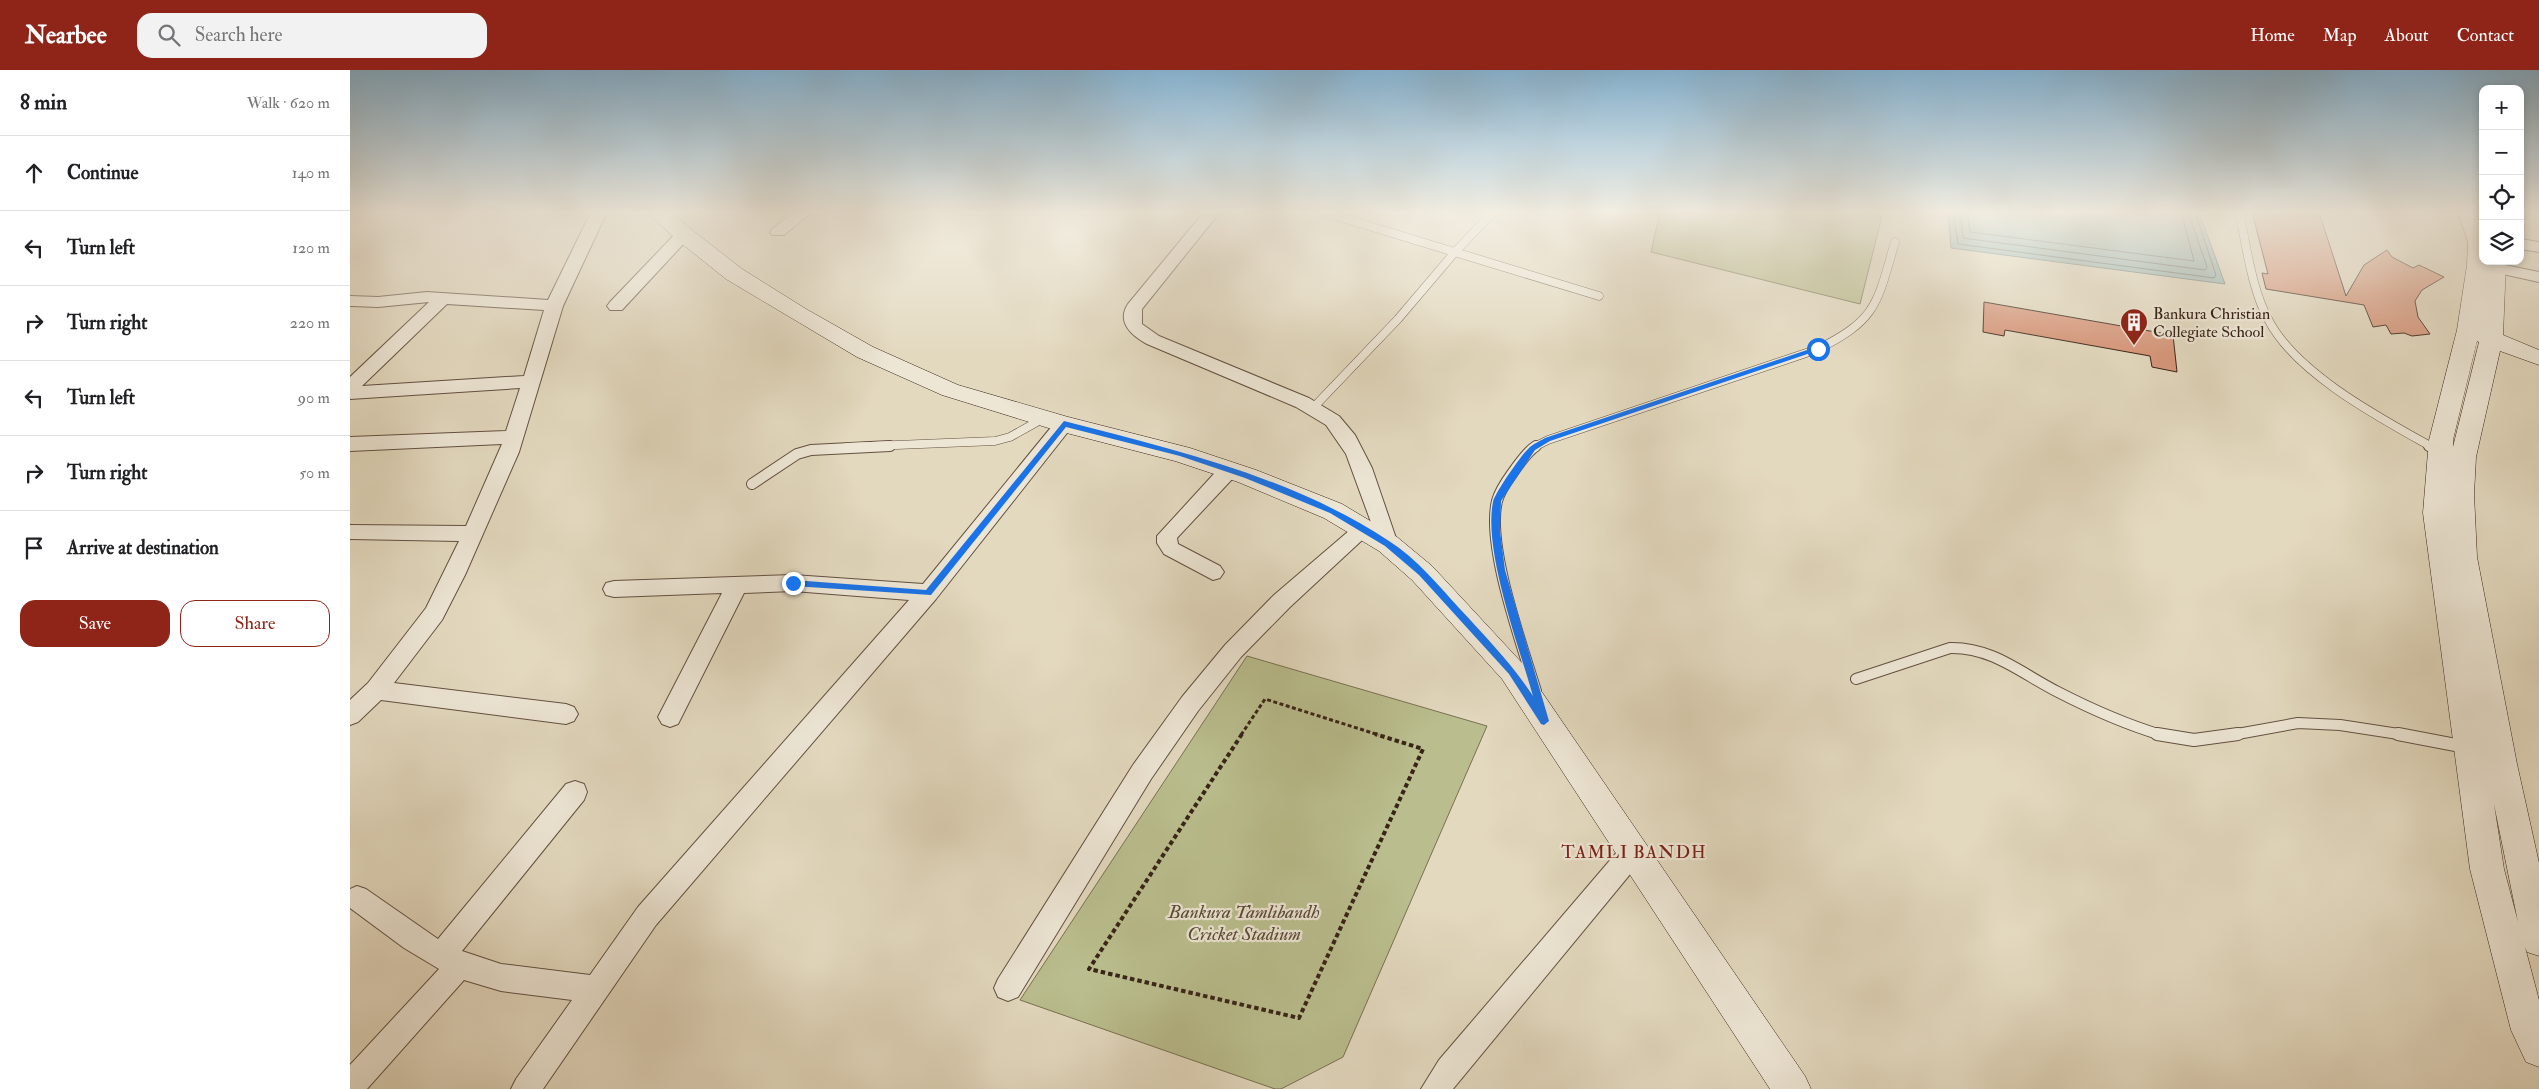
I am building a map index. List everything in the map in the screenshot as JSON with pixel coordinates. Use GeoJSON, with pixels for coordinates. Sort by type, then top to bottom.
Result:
{"type":"FeatureCollection","features":[{"type":"Feature","properties":{"kind":"street"},"geometry":{"type":"LineString","coordinates":[[350,714],[376,690],[434,614],[454,575],[514,436],[554,306],[576,260]]}},
{"type":"Feature","properties":{"kind":"street"},"geometry":{"type":"LineString","coordinates":[[616,306],[660,260]]}},
{"type":"Feature","properties":{"kind":"street"},"geometry":{"type":"LineString","coordinates":[[715,260],[742,279],[865,352],[950,390],[1054,421],[1182,454],[1229,470],[1333,511],[1388,544],[1422,573],[1512,671],[1632,854],[1792,1089]]}},
{"type":"Feature","properties":{"kind":"street"},"geometry":{"type":"LineString","coordinates":[[1173,260],[1134,308],[1131,319],[1132,326],[1139,333],[1153,340],[1312,409],[1339,426],[1351,445],[1372,496],[1388,544]]}},
{"type":"Feature","properties":{"kind":"street"},"geometry":{"type":"LineString","coordinates":[[2478,260],[2479,334],[2463,457],[2461,494],[2463,557],[2501,764],[2539,940]]}},
{"type":"Feature","properties":{"kind":"street"},"geometry":{"type":"LineString","coordinates":[[2539,277],[2495,265],[2479,334],[2440,451],[2436,513],[2487,869],[2529,1030],[2539,1049]]}},
{"type":"Feature","properties":{"kind":"street"},"geometry":{"type":"LineString","coordinates":[[352,301],[378,302],[414,296],[554,306]]}},
{"type":"Feature","properties":{"kind":"street"},"geometry":{"type":"LineString","coordinates":[[350,387],[443,298]]}},
{"type":"Feature","properties":{"kind":"street"},"geometry":{"type":"LineString","coordinates":[[2479,334],[2539,358]]}},
{"type":"Feature","properties":{"kind":"street"},"geometry":{"type":"LineString","coordinates":[[350,393],[530,381]]}},
{"type":"Feature","properties":{"kind":"street"},"geometry":{"type":"LineString","coordinates":[[526,1089],[647,916],[928,593],[1054,421]]}},
{"type":"Feature","properties":{"kind":"street"},"geometry":{"type":"LineString","coordinates":[[350,444],[514,436]]}},
{"type":"Feature","properties":{"kind":"street"},"geometry":{"type":"LineString","coordinates":[[1212,572],[1171,549],[1167,543],[1167,536],[1204,499],[1229,470]]}},
{"type":"Feature","properties":{"kind":"street"},"geometry":{"type":"LineString","coordinates":[[1008,988],[1142,772],[1190,704],[1233,651],[1282,601],[1364,529]]}},
{"type":"Feature","properties":{"kind":"street"},"geometry":{"type":"LineString","coordinates":[[350,532],[471,534]]}},
{"type":"Feature","properties":{"kind":"street"},"geometry":{"type":"LineString","coordinates":[[614,589],[793,583],[928,593]]}},
{"type":"Feature","properties":{"kind":"street"},"geometry":{"type":"LineString","coordinates":[[670,717],[736,585]]}},
{"type":"Feature","properties":{"kind":"street"},"geometry":{"type":"LineString","coordinates":[[376,690],[566,714]]}},
{"type":"Feature","properties":{"kind":"street"},"geometry":{"type":"LineString","coordinates":[[350,1086],[451,960],[575,792]]}},
{"type":"Feature","properties":{"kind":"street"},"geometry":{"type":"LineString","coordinates":[[1436,1089],[1449,1070],[1632,854]]}},
{"type":"Feature","properties":{"kind":"street"},"geometry":{"type":"LineString","coordinates":[[357,898],[451,960],[515,978],[596,989]]}},
{"type":"Feature","properties":{"kind":"lane"},"geometry":{"type":"LineString","coordinates":[[1312,409],[1398,319],[1449,260]]}},
{"type":"Feature","properties":{"kind":"lane"},"geometry":{"type":"LineString","coordinates":[[1480,260],[1599,296]]}},
{"type":"Feature","properties":{"kind":"lane"},"geometry":{"type":"LineString","coordinates":[[1544,721],[1501,570],[1496,531],[1497,500],[1532,448],[1548,440],[1809,352],[1839,338],[1865,320],[1875,305],[1889,260]]}},
{"type":"Feature","properties":{"kind":"lane"},"geometry":{"type":"LineString","coordinates":[[2251,260],[2267,320],[2281,340],[2302,361],[2344,393],[2381,418],[2440,451]]}},
{"type":"Feature","properties":{"kind":"lane"},"geometry":{"type":"LineString","coordinates":[[752,484],[797,454],[811,450],[857,446],[935,445],[995,441],[1054,421]]}},
{"type":"Feature","properties":{"kind":"lane"},"geometry":{"type":"LineString","coordinates":[[1856,679],[1950,648],[1965,646],[1981,649],[1996,656],[2057,692],[2160,735],[2179,740],[2198,740],[2298,723],[2354,728],[2470,747]]}},
{"type":"Feature","properties":{"kind":"path"},"geometry":{"type":"LineString","coordinates":[[1264,699],[1422,749],[1299,1018],[1089,969],[1264,699]]}},
{"type":"Feature","properties":{"kind":"green space"},"geometry":{"type":"Polygon","coordinates":[[[1681,260],[1871,260],[1860,304],[1681,260]]]}},
{"type":"Feature","properties":{"kind":"green space","name":"Bankura Tamlibandh Cricket Stadium"},"geometry":{"type":"Polygon","coordinates":[[[1247,656],[1487,726],[1343,1057],[1281,1089],[1275,1089],[1020,1000],[1247,656]]]}},
{"type":"Feature","properties":{"kind":"water"},"geometry":{"type":"Polygon","coordinates":[[[2039,260],[2216,260],[2225,284],[2039,260]]]}},
{"type":"Feature","properties":{"kind":"building"},"geometry":{"type":"Polygon","coordinates":[[[2264,260],[2334,260],[2346,296],[2364,265],[2372,260],[2397,260],[2413,268],[2419,265],[2444,277],[2422,290],[2415,301],[2418,317],[2430,334],[2412,336],[2404,333],[2391,334],[2386,325],[2373,327],[2364,305],[2266,289],[2262,273],[2268,274],[2264,260]]]}},
{"type":"Feature","properties":{"kind":"building","name":"Bankura Christian Collegiate School"},"geometry":{"type":"Polygon","coordinates":[[[1984,302],[2173,335],[2177,372],[2152,367],[2150,356],[2005,330],[2004,336],[1983,332],[1984,302]]]}},
{"type":"Feature","properties":{"kind":"place","name":"Bankura Christian Collegiate School"},"geometry":{"type":"Point","coordinates":[2134,346]}},
{"type":"Feature","properties":{"kind":"district","name":"TAMLI BANDH"},"geometry":{"type":"Point","coordinates":[1634,852]}},
{"type":"Feature","properties":{"kind":"route"},"geometry":{"type":"LineString","coordinates":[[793,583],[928,593],[1064,424],[1182,454],[1247,476],[1333,511],[1388,544],[1422,573],[1512,671],[1544,721],[1501,570],[1495,515],[1497,500],[1532,448],[1548,440],[1818,349]]}}]}
